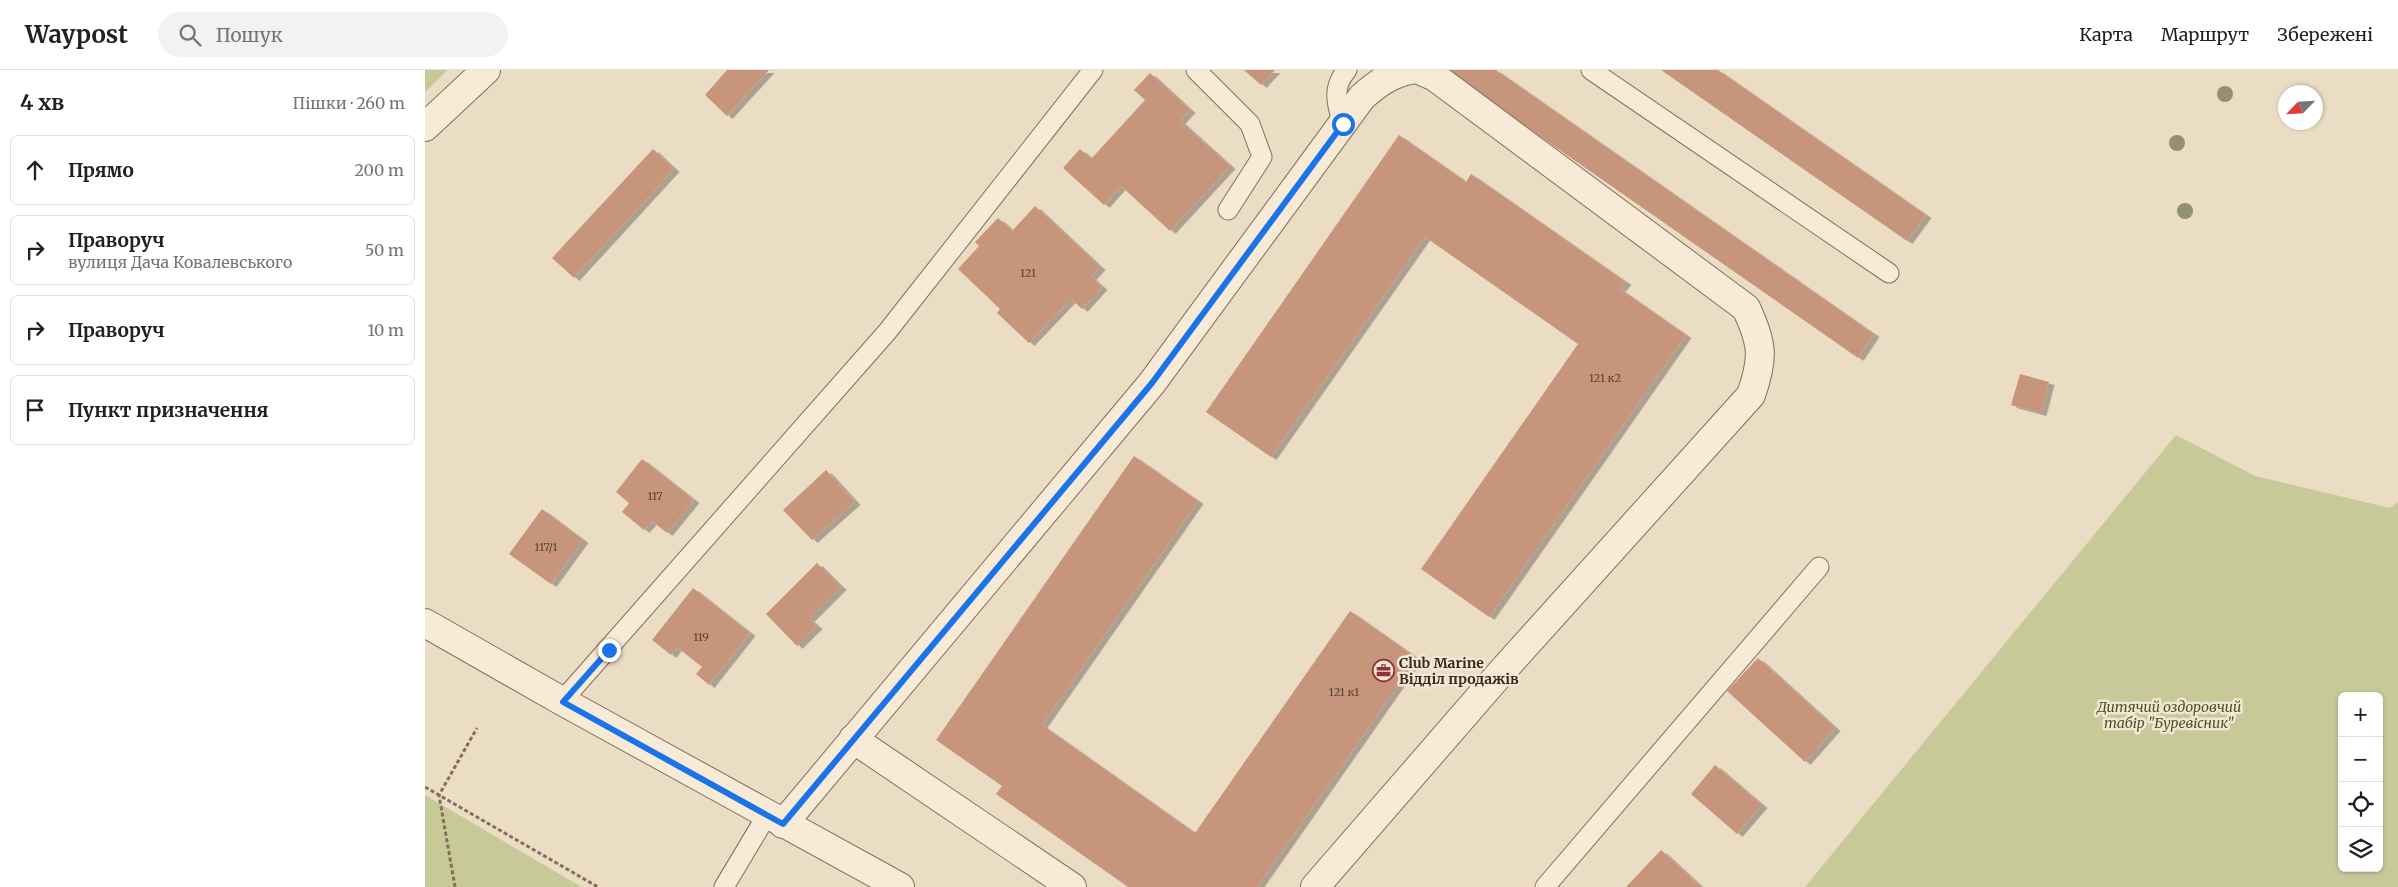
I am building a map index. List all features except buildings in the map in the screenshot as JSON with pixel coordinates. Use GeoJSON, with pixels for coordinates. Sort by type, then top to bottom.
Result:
{"type":"FeatureCollection","features":[{"type":"Feature","properties":{"kind":"street"},"geometry":{"type":"LineString","coordinates":[[425,127],[485,70]]}},
{"type":"Feature","properties":{"kind":"street"},"geometry":{"type":"LineString","coordinates":[[775,819],[853,739],[1152,383],[1362,97],[1377,83],[1396,72],[1410,70]]}},
{"type":"Feature","properties":{"kind":"street"},"geometry":{"type":"LineString","coordinates":[[1315,887],[1505,668],[1751,396],[1758,374],[1761,352],[1758,332],[1746,308],[1435,76],[1419,70]]}},
{"type":"Feature","properties":{"kind":"street"},"geometry":{"type":"LineString","coordinates":[[425,623],[563,702],[901,887]]}},
{"type":"Feature","properties":{"kind":"street"},"geometry":{"type":"LineString","coordinates":[[853,739],[1071,887]]}},
{"type":"Feature","properties":{"kind":"lane"},"geometry":{"type":"LineString","coordinates":[[563,702],[887,332],[1093,70]]}},
{"type":"Feature","properties":{"kind":"lane"},"geometry":{"type":"LineString","coordinates":[[1196,70],[1250,124],[1262,158],[1228,210]]}},
{"type":"Feature","properties":{"kind":"lane"},"geometry":{"type":"LineString","coordinates":[[1343,124],[1336,103],[1336,90],[1347,70]]}},
{"type":"Feature","properties":{"kind":"lane"},"geometry":{"type":"LineString","coordinates":[[1591,70],[1889,273]]}},
{"type":"Feature","properties":{"kind":"lane"},"geometry":{"type":"LineString","coordinates":[[1545,887],[1819,567]]}},
{"type":"Feature","properties":{"kind":"lane"},"geometry":{"type":"LineString","coordinates":[[724,887],[775,819]]}},
{"type":"Feature","properties":{"kind":"path"},"geometry":{"type":"LineString","coordinates":[[455,887],[439,795],[477,728]]}},
{"type":"Feature","properties":{"kind":"path"},"geometry":{"type":"LineString","coordinates":[[425,787],[598,887]]}},
{"type":"Feature","properties":{"kind":"green space"},"geometry":{"type":"Polygon","coordinates":[[[425,70],[448,70],[425,92],[425,70]]]}},
{"type":"Feature","properties":{"kind":"green space","name":"Дитячий оздоровчий табір \"Буревісник\""},"geometry":{"type":"Polygon","coordinates":[[[2176,435],[2255,476],[2390,508],[2398,502],[2398,887],[1805,887],[2176,435]]]}},
{"type":"Feature","properties":{"kind":"green space"},"geometry":{"type":"Polygon","coordinates":[[[425,795],[561,875],[582,887],[425,887],[425,795]]]}},
{"type":"Feature","properties":{"kind":"place","name":"Club Marine Відділ продажів"},"geometry":{"type":"Point","coordinates":[1383,671]}},
{"type":"Feature","properties":{"kind":"route"},"geometry":{"type":"LineString","coordinates":[[609,650],[563,702],[783,824],[1152,383],[1343,124]]}}]}
